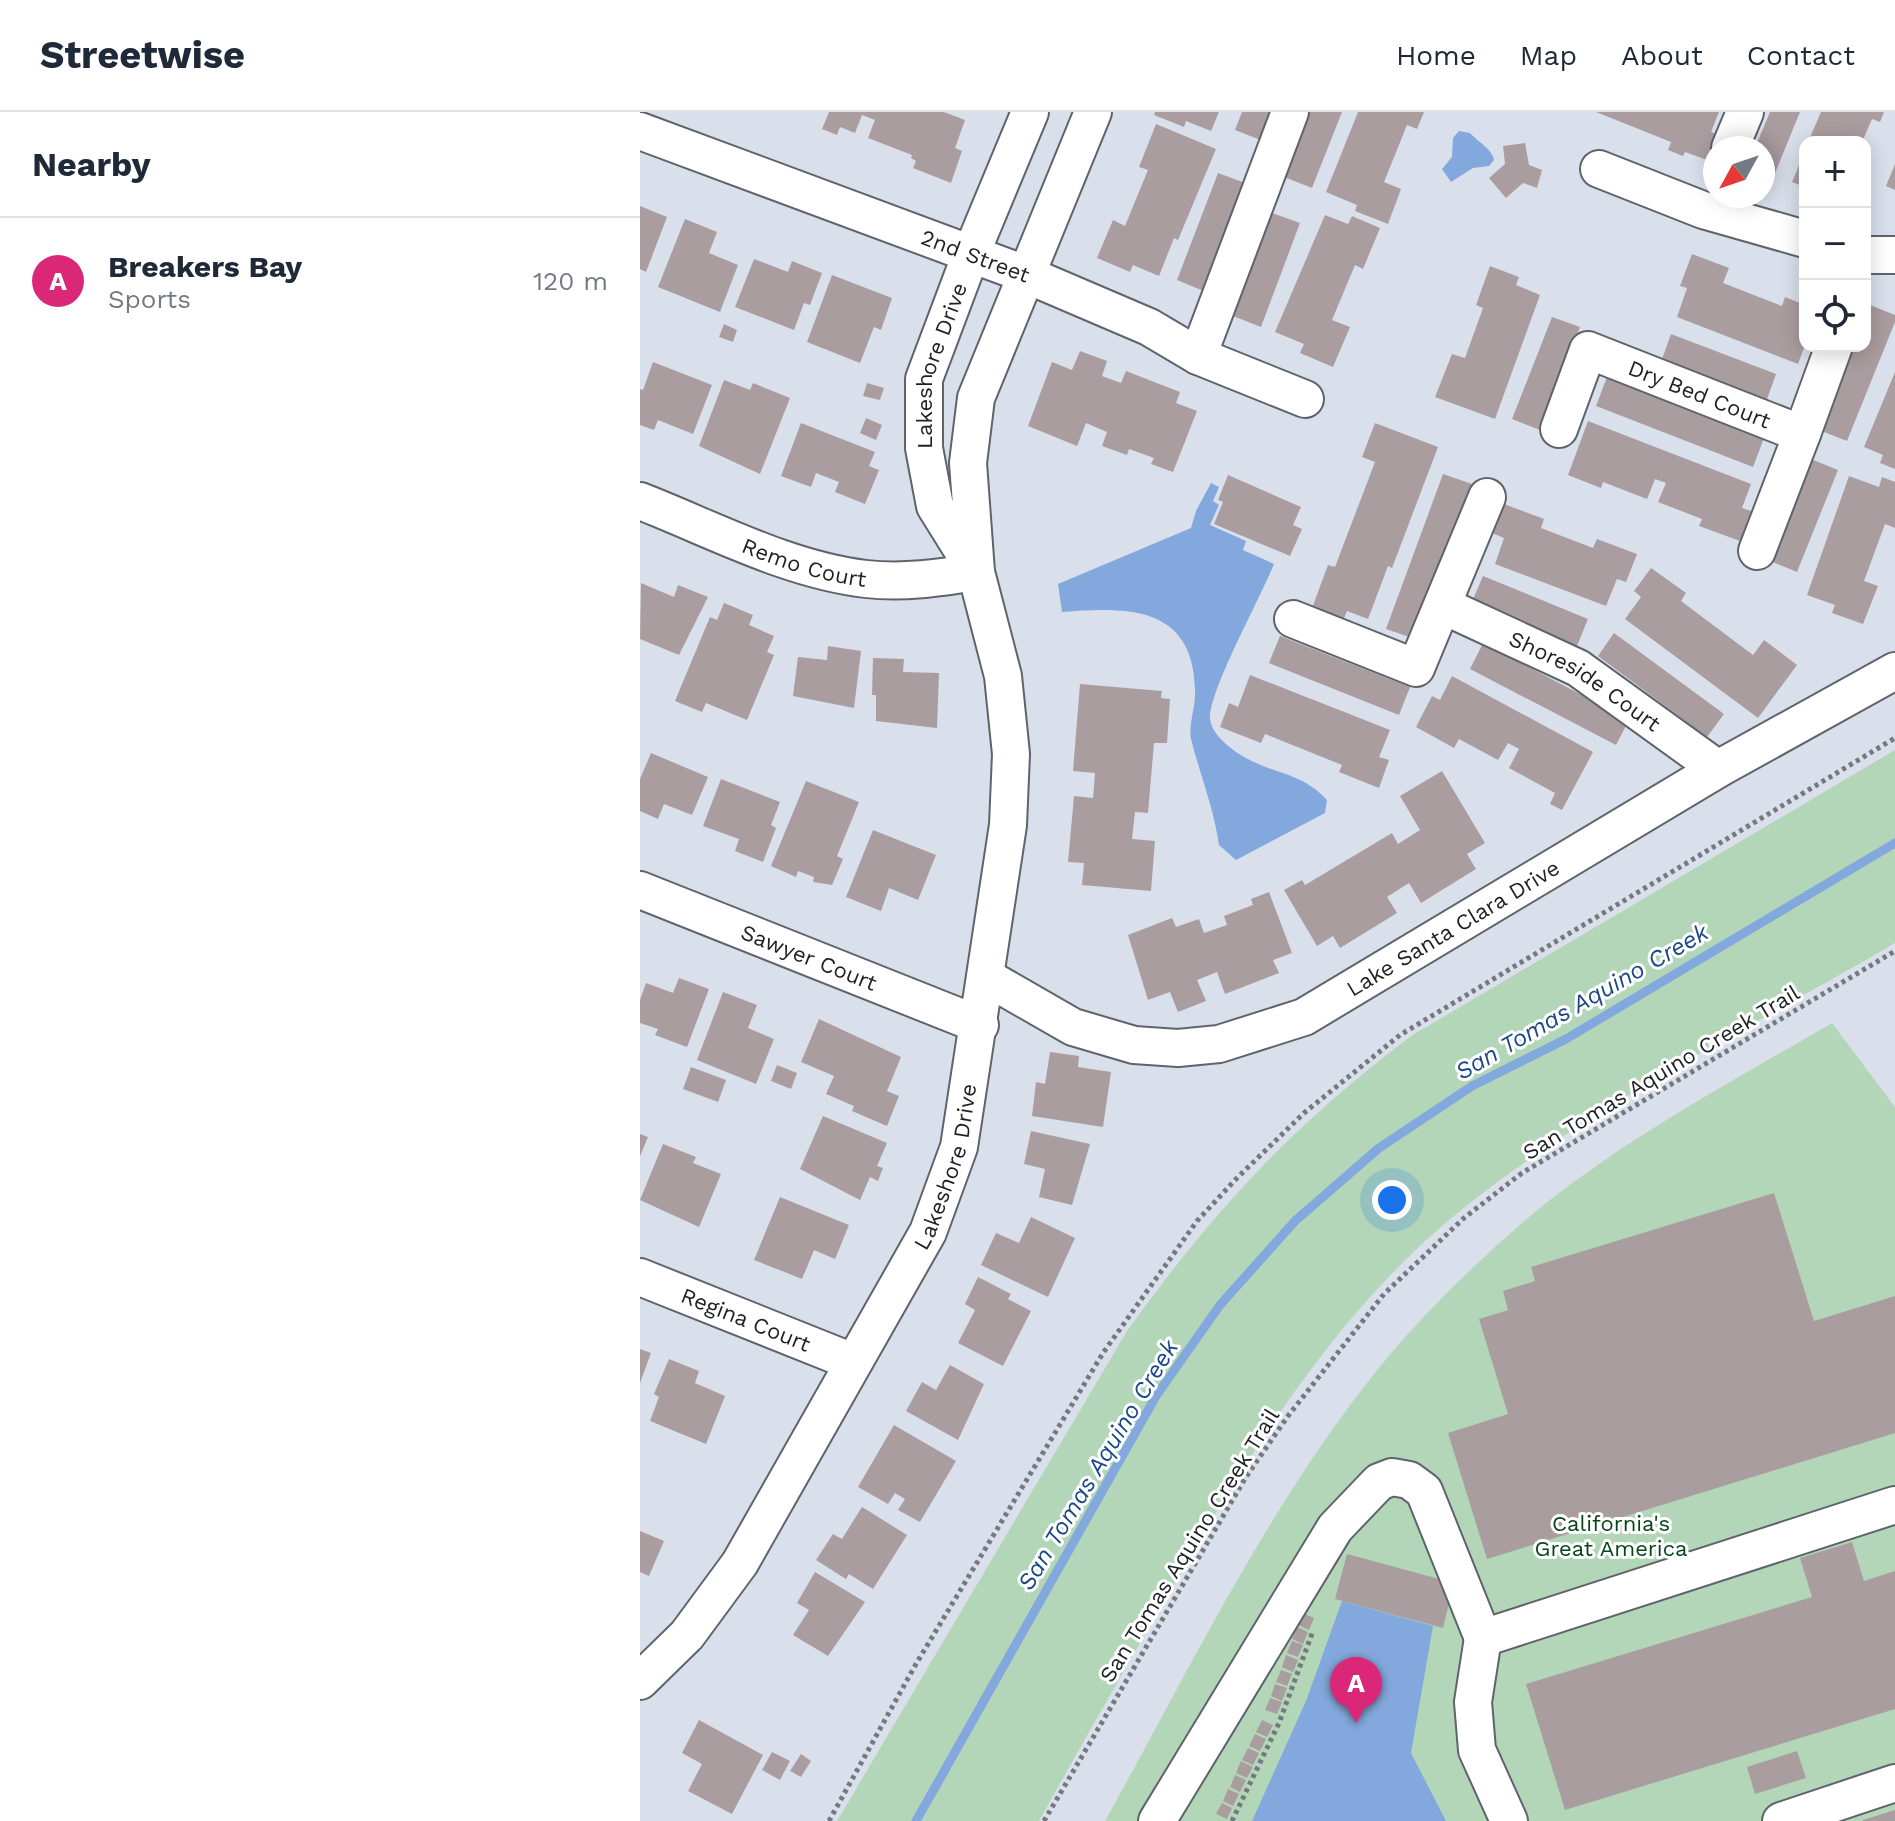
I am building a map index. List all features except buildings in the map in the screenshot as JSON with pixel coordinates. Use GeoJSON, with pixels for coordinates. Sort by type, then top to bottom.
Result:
{"type":"FeatureCollection","features":[{"type":"Feature","properties":{"kind":"street","name":"Lakeshore Drive"},"geometry":{"type":"LineString","coordinates":[[976,572],[935,506],[924,448],[924,379],[971,254],[1030,112]]}},
{"type":"Feature","properties":{"kind":"street","name":"Lakeshore Drive"},"geometry":{"type":"LineString","coordinates":[[643,1676],[687,1635],[740,1563],[928,1232],[945,1189],[968,1106],[1008,825],[1011,754],[1003,676],[976,572],[968,463],[976,398],[1093,112]]}},
{"type":"Feature","properties":{"kind":"street"},"geometry":{"type":"LineString","coordinates":[[1198,356],[1290,112]]}},
{"type":"Feature","properties":{"kind":"street"},"geometry":{"type":"LineString","coordinates":[[1735,136],[1745,112]]}},
{"type":"Feature","properties":{"kind":"street","name":"2nd Street"},"geometry":{"type":"LineString","coordinates":[[640,131],[1025,274],[1149,327],[1198,356],[1305,399]]}},
{"type":"Feature","properties":{"kind":"street"},"geometry":{"type":"LineString","coordinates":[[1599,169],[1703,195]]}},
{"type":"Feature","properties":{"kind":"street"},"geometry":{"type":"LineString","coordinates":[[1736,208],[1799,236]]}},
{"type":"Feature","properties":{"kind":"street","name":"Dry Bed Court"},"geometry":{"type":"LineString","coordinates":[[1559,429],[1588,350],[1802,434]]}},
{"type":"Feature","properties":{"kind":"street"},"geometry":{"type":"LineString","coordinates":[[1757,551],[1832,352]]}},
{"type":"Feature","properties":{"kind":"street"},"geometry":{"type":"LineString","coordinates":[[1293,619],[1416,668],[1487,497]]}},
{"type":"Feature","properties":{"kind":"street","name":"Remo Court"},"geometry":{"type":"LineString","coordinates":[[640,501],[790,560],[866,579],[925,580],[976,572]]}},
{"type":"Feature","properties":{"kind":"street","name":"Shoreside Court"},"geometry":{"type":"LineString","coordinates":[[1444,606],[1578,668],[1718,769]]}},
{"type":"Feature","properties":{"kind":"street","name":"Lake Santa Clara Drive"},"geometry":{"type":"LineString","coordinates":[[986,977],[1073,1027],[1134,1045],[1178,1048],[1219,1044],[1304,1017],[1718,769],[1895,671]]}},
{"type":"Feature","properties":{"kind":"street","name":"Sawyer Court"},"geometry":{"type":"LineString","coordinates":[[640,890],[980,1025]]}},
{"type":"Feature","properties":{"kind":"street","name":"Regina Court"},"geometry":{"type":"LineString","coordinates":[[640,1277],[853,1362]]}},
{"type":"Feature","properties":{"kind":"street"},"geometry":{"type":"LineString","coordinates":[[1157,1821],[1335,1528],[1379,1482],[1392,1477],[1409,1480],[1424,1491],[1483,1638],[1473,1702],[1477,1750],[1509,1821]]}},
{"type":"Feature","properties":{"kind":"street"},"geometry":{"type":"LineString","coordinates":[[1483,1638],[1895,1505]]}},
{"type":"Feature","properties":{"kind":"street"},"geometry":{"type":"LineString","coordinates":[[1781,1821],[1895,1783]]}},
{"type":"Feature","properties":{"kind":"path"},"geometry":{"type":"LineString","coordinates":[[829,1821],[916,1664],[1070,1405],[1165,1264],[1236,1179],[1304,1113],[1400,1035],[1895,738]]}},
{"type":"Feature","properties":{"kind":"path","name":"San Tomas Aquino Creek Trail"},"geometry":{"type":"LineString","coordinates":[[1044,1821],[1098,1723],[1246,1477],[1288,1416],[1384,1294],[1464,1218],[1522,1173],[1895,951]]}},
{"type":"Feature","properties":{"kind":"path"},"geometry":{"type":"LineString","coordinates":[[1232,1821],[1279,1723],[1316,1623]]}},
{"type":"Feature","properties":{"kind":"green space"},"geometry":{"type":"Polygon","coordinates":[[[1895,750],[1895,943],[1672,1070],[1562,1137],[1460,1211],[1373,1294],[1334,1339],[1298,1388],[1231,1488],[1039,1821],[837,1821],[1127,1331],[1191,1247],[1257,1172],[1329,1103],[1411,1036],[1895,750]]]}},
{"type":"Feature","properties":{"kind":"green space","name":"California's Great America"},"geometry":{"type":"Polygon","coordinates":[[[1832,1023],[1895,1107],[1895,1821],[1105,1821],[1261,1539],[1332,1431],[1405,1338],[1482,1259],[1558,1194],[1672,1116],[1832,1023]]]}},
{"type":"Feature","properties":{"kind":"water"},"geometry":{"type":"Polygon","coordinates":[[[1459,131],[1470,133],[1488,149],[1494,160],[1489,166],[1473,168],[1451,182],[1442,169],[1452,157],[1453,138],[1459,131]]]}},
{"type":"Feature","properties":{"kind":"water"},"geometry":{"type":"Polygon","coordinates":[[[1211,483],[1219,487],[1213,501],[1219,505],[1210,525],[1246,541],[1243,550],[1274,564],[1218,686],[1212,704],[1211,724],[1224,742],[1241,755],[1299,779],[1327,800],[1325,813],[1236,860],[1219,845],[1191,739],[1195,691],[1192,663],[1183,642],[1170,627],[1152,617],[1132,612],[1062,612],[1058,584],[1191,528],[1211,483]]]}},
{"type":"Feature","properties":{"kind":"water"},"geometry":{"type":"Polygon","coordinates":[[[1342,1601],[1433,1626],[1411,1753],[1446,1821],[1252,1821],[1306,1701],[1342,1601]]]}},
{"type":"Feature","properties":{"kind":"waterway","name":"San Tomas Aquino Creek"},"geometry":{"type":"LineString","coordinates":[[916,1821],[1156,1396],[1220,1305],[1295,1221],[1379,1148],[1472,1086],[1566,1039],[1895,843]]}},
{"type":"Feature","properties":{"kind":"place","name":"Breakers Bay"},"geometry":{"type":"Point","coordinates":[1356,1723]}}]}
